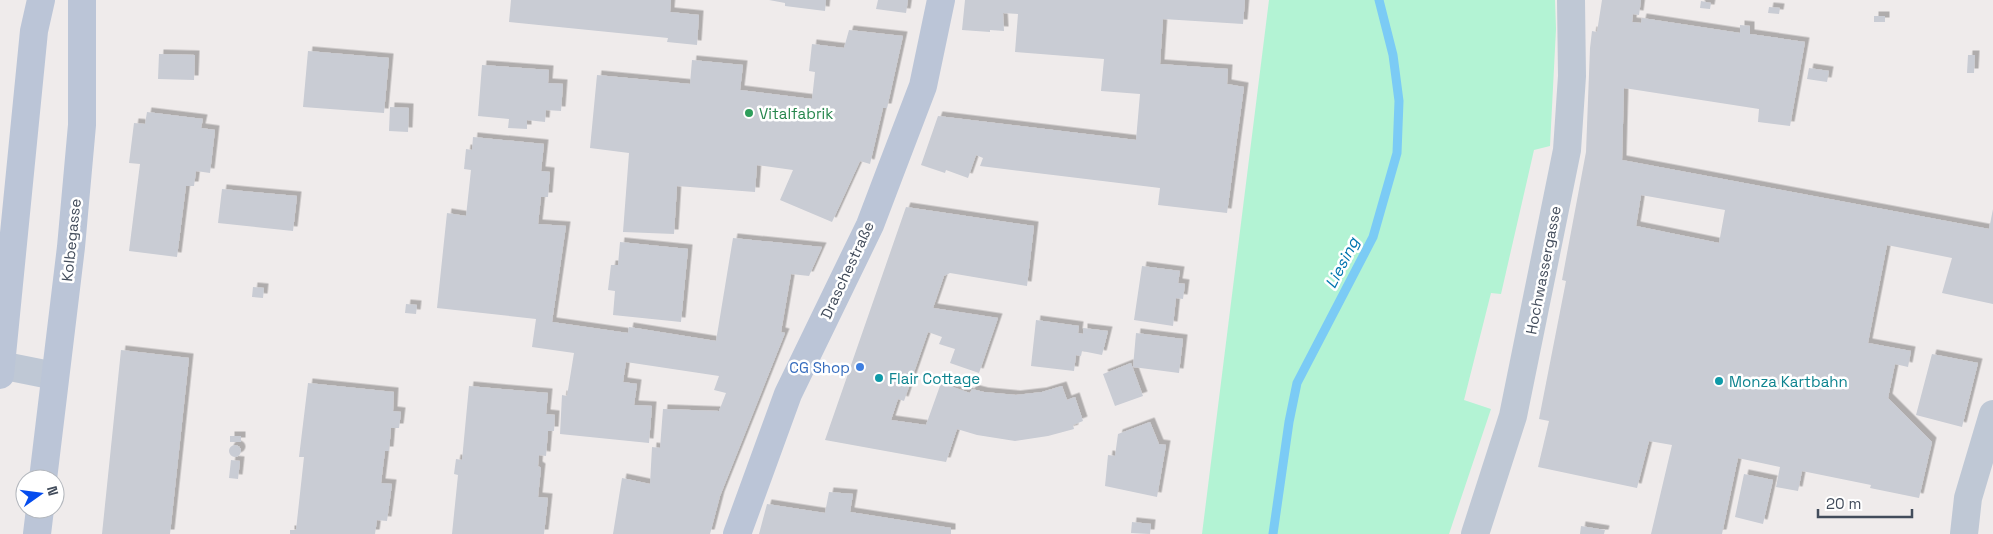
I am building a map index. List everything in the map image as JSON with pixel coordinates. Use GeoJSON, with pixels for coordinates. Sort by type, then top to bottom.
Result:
{"type":"FeatureCollection","features":[{"type":"Feature","properties":{"kind":"main road"},"geometry":{"type":"LineString","coordinates":[[0,375],[34,31],[41,0]]}},
{"type":"Feature","properties":{"kind":"main road","name":"Kolbegasse"},"geometry":{"type":"LineString","coordinates":[[44,469],[71,248],[82,125],[82,0]]}},
{"type":"Feature","properties":{"kind":"main road","name":"Draschestraße"},"geometry":{"type":"LineString","coordinates":[[737,534],[788,394],[870,225],[886,184],[923,86],[941,0]]}},
{"type":"Feature","properties":{"kind":"main road"},"geometry":{"type":"LineString","coordinates":[[37,534],[39,519]]}},
{"type":"Feature","properties":{"kind":"street","name":"Hochwassergasse"},"geometry":{"type":"LineString","coordinates":[[1475,534],[1513,416],[1566,150],[1572,76],[1571,0]]}},
{"type":"Feature","properties":{"kind":"street"},"geometry":{"type":"LineString","coordinates":[[0,365],[55,376]]}},
{"type":"Feature","properties":{"kind":"street"},"geometry":{"type":"LineString","coordinates":[[1964,534],[1968,498],[1993,414]]}},
{"type":"Feature","properties":{"kind":"green space"},"geometry":{"type":"Polygon","coordinates":[[[1269,0],[1555,0],[1556,29],[1550,146],[1534,150],[1501,294],[1491,293],[1464,400],[1491,409],[1449,534],[1202,534],[1269,0]]]}},
{"type":"Feature","properties":{"kind":"building"},"geometry":{"type":"Polygon","coordinates":[[[511,0],[671,0],[670,12],[699,15],[697,45],[667,42],[668,38],[509,22],[511,0]]]}},
{"type":"Feature","properties":{"kind":"building"},"geometry":{"type":"Polygon","coordinates":[[[769,0],[826,0],[825,11],[785,6],[785,3],[769,0]]]}},
{"type":"Feature","properties":{"kind":"building"},"geometry":{"type":"Polygon","coordinates":[[[878,0],[908,0],[906,13],[876,9],[878,0]]]}},
{"type":"Feature","properties":{"kind":"building"},"geometry":{"type":"Polygon","coordinates":[[[965,0],[1245,0],[1243,24],[1163,19],[1160,64],[1228,69],[1227,84],[1244,87],[1227,213],[1158,205],[1160,188],[980,166],[983,158],[976,155],[968,178],[946,170],[945,173],[921,165],[938,116],[1136,140],[1140,94],[1101,91],[1104,59],[1015,52],[1018,14],[1003,13],[1004,31],[962,30],[965,0]]]}},
{"type":"Feature","properties":{"kind":"building"},"geometry":{"type":"Polygon","coordinates":[[[1602,0],[1641,0],[1639,15],[1633,14],[1632,22],[1641,23],[1642,18],[1740,33],[1740,25],[1750,26],[1750,34],[1805,42],[1790,126],[1758,122],[1759,109],[1624,88],[1622,160],[1989,229],[1993,209],[1993,304],[1942,293],[1952,258],[1887,245],[1868,343],[1911,351],[1908,367],[1895,364],[1888,398],[1932,442],[1919,498],[1870,488],[1871,485],[1802,471],[1798,491],[1776,487],[1780,467],[1738,458],[1722,534],[1651,534],[1672,445],[1649,441],[1637,488],[1538,467],[1549,421],[1539,419],[1566,281],[1562,280],[1586,152],[1590,48],[1592,31],[1597,32],[1602,0]],[[1641,195],[1636,226],[1719,243],[1725,210],[1641,195]]]}},
{"type":"Feature","properties":{"kind":"building"},"geometry":{"type":"Polygon","coordinates":[[[1701,1],[1711,3],[1710,9],[1700,8],[1701,1]]]}},
{"type":"Feature","properties":{"kind":"building"},"geometry":{"type":"Polygon","coordinates":[[[1769,7],[1780,8],[1779,14],[1768,13],[1769,7]]]}},
{"type":"Feature","properties":{"kind":"building"},"geometry":{"type":"Polygon","coordinates":[[[1874,16],[1885,16],[1885,22],[1874,22],[1874,16]]]}},
{"type":"Feature","properties":{"kind":"building"},"geometry":{"type":"Polygon","coordinates":[[[849,30],[903,36],[887,108],[883,108],[870,164],[860,161],[832,222],[780,200],[793,170],[757,165],[755,192],[677,186],[674,234],[623,232],[629,153],[590,148],[597,75],[690,84],[692,60],[743,65],[740,90],[812,99],[815,72],[809,71],[812,44],[844,48],[849,30]]]}},
{"type":"Feature","properties":{"kind":"building"},"geometry":{"type":"Polygon","coordinates":[[[308,51],[389,58],[384,113],[303,107],[308,51]]]}},
{"type":"Feature","properties":{"kind":"building"},"geometry":{"type":"Polygon","coordinates":[[[159,54],[195,55],[194,80],[158,79],[159,54]]]}},
{"type":"Feature","properties":{"kind":"building"},"geometry":{"type":"Polygon","coordinates":[[[1968,55],[1975,55],[1974,73],[1967,73],[1968,55]]]}},
{"type":"Feature","properties":{"kind":"building"},"geometry":{"type":"Polygon","coordinates":[[[482,65],[549,70],[548,83],[563,84],[561,111],[546,110],[545,122],[527,120],[527,129],[508,128],[509,119],[478,116],[482,65]]]}},
{"type":"Feature","properties":{"kind":"building"},"geometry":{"type":"Polygon","coordinates":[[[1809,68],[1829,71],[1827,82],[1807,79],[1809,68]]]}},
{"type":"Feature","properties":{"kind":"building"},"geometry":{"type":"Polygon","coordinates":[[[390,107],[409,108],[408,132],[389,131],[390,107]]]}},
{"type":"Feature","properties":{"kind":"building"},"geometry":{"type":"Polygon","coordinates":[[[147,112],[203,119],[201,128],[215,130],[210,173],[196,171],[194,186],[186,186],[177,257],[129,251],[140,164],[129,163],[134,123],[145,124],[147,112]]]}},
{"type":"Feature","properties":{"kind":"building"},"geometry":{"type":"Polygon","coordinates":[[[473,137],[544,144],[541,171],[550,172],[548,197],[541,197],[538,224],[566,226],[552,322],[628,333],[629,327],[716,341],[733,238],[822,247],[809,276],[791,274],[781,332],[785,333],[720,496],[710,534],[613,534],[622,478],[650,484],[652,447],[660,448],[663,409],[719,411],[726,393],[714,390],[719,376],[626,362],[623,382],[637,384],[634,405],[652,406],[649,443],[560,434],[562,395],[567,396],[574,353],[532,347],[536,319],[437,308],[447,213],[466,216],[471,170],[464,169],[466,149],[472,150],[473,137]]]}},
{"type":"Feature","properties":{"kind":"building"},"geometry":{"type":"Polygon","coordinates":[[[222,189],[297,196],[293,231],[218,223],[222,189]]]}},
{"type":"Feature","properties":{"kind":"building"},"geometry":{"type":"Polygon","coordinates":[[[906,207],[1034,226],[1027,286],[950,273],[944,276],[933,308],[998,318],[979,373],[950,363],[955,349],[939,344],[942,337],[928,332],[904,401],[898,399],[891,420],[926,425],[941,383],[970,393],[972,389],[1016,395],[1042,392],[1062,386],[1067,400],[1075,397],[1083,421],[1073,425],[1074,429],[1048,436],[1015,441],[977,435],[957,429],[946,462],[825,440],[906,207]]]}},
{"type":"Feature","properties":{"kind":"building"},"geometry":{"type":"Polygon","coordinates":[[[620,242],[688,249],[681,322],[613,315],[615,291],[608,290],[611,265],[618,265],[620,242]]]}},
{"type":"Feature","properties":{"kind":"building"},"geometry":{"type":"Polygon","coordinates":[[[1142,266],[1180,271],[1178,283],[1185,284],[1183,299],[1176,298],[1173,326],[1134,320],[1142,266]]]}},
{"type":"Feature","properties":{"kind":"building"},"geometry":{"type":"Polygon","coordinates":[[[253,287],[264,288],[263,298],[252,297],[253,287]]]}},
{"type":"Feature","properties":{"kind":"building"},"geometry":{"type":"Polygon","coordinates":[[[406,304],[417,305],[416,314],[405,313],[406,304]]]}},
{"type":"Feature","properties":{"kind":"building"},"geometry":{"type":"Polygon","coordinates":[[[1036,320],[1079,326],[1078,333],[1083,334],[1083,328],[1108,331],[1102,355],[1082,351],[1081,356],[1076,355],[1074,371],[1031,366],[1036,320]]]}},
{"type":"Feature","properties":{"kind":"building"},"geometry":{"type":"Polygon","coordinates":[[[1136,333],[1183,339],[1179,373],[1133,367],[1136,333]]]}},
{"type":"Feature","properties":{"kind":"building"},"geometry":{"type":"Polygon","coordinates":[[[121,350],[189,358],[170,534],[102,534],[121,350]]]}},
{"type":"Feature","properties":{"kind":"building"},"geometry":{"type":"Polygon","coordinates":[[[1932,354],[1978,363],[1962,427],[1916,415],[1932,354]]]}},
{"type":"Feature","properties":{"kind":"building"},"geometry":{"type":"Polygon","coordinates":[[[1131,363],[1143,396],[1115,406],[1103,374],[1131,363]]]}},
{"type":"Feature","properties":{"kind":"building"},"geometry":{"type":"Polygon","coordinates":[[[308,383],[394,392],[393,411],[401,412],[399,428],[391,428],[389,451],[385,451],[381,483],[392,484],[387,521],[377,520],[375,534],[290,534],[290,530],[296,530],[304,457],[299,457],[308,383]]]}},
{"type":"Feature","properties":{"kind":"building"},"geometry":{"type":"Polygon","coordinates":[[[469,386],[548,393],[546,414],[555,415],[554,431],[548,431],[546,456],[539,455],[538,466],[541,468],[538,497],[548,498],[544,534],[452,534],[458,475],[454,474],[456,459],[462,460],[469,386]]]}},
{"type":"Feature","properties":{"kind":"building"},"geometry":{"type":"Polygon","coordinates":[[[1150,422],[1159,444],[1166,445],[1157,497],[1105,486],[1108,455],[1115,456],[1118,434],[1150,422]]]}},
{"type":"Feature","properties":{"kind":"building"},"geometry":{"type":"Polygon","coordinates":[[[230,436],[241,436],[241,442],[230,442],[230,436]]]}},
{"type":"Feature","properties":{"kind":"building"},"geometry":{"type":"Polygon","coordinates":[[[233,445],[237,445],[241,451],[237,457],[233,457],[229,453],[229,449],[233,445]]]}},
{"type":"Feature","properties":{"kind":"building"},"geometry":{"type":"Polygon","coordinates":[[[231,460],[240,461],[238,479],[229,478],[231,460]]]}},
{"type":"Feature","properties":{"kind":"building"},"geometry":{"type":"Polygon","coordinates":[[[1744,474],[1773,480],[1763,524],[1735,517],[1744,474]]]}},
{"type":"Feature","properties":{"kind":"building"},"geometry":{"type":"Polygon","coordinates":[[[829,492],[853,494],[850,512],[951,528],[951,534],[759,534],[767,504],[825,513],[829,492]]]}},
{"type":"Feature","properties":{"kind":"building"},"geometry":{"type":"Polygon","coordinates":[[[1132,522],[1151,524],[1150,534],[1131,533],[1132,522]]]}},
{"type":"Feature","properties":{"kind":"building"},"geometry":{"type":"Polygon","coordinates":[[[1581,526],[1605,530],[1604,534],[1580,534],[1581,526]]]}},
{"type":"Feature","properties":{"kind":"waterway","name":"Liesing"},"geometry":{"type":"LineString","coordinates":[[1273,534],[1289,422],[1297,383],[1373,237],[1397,153],[1399,101],[1393,55],[1379,0]]}},
{"type":"Feature","properties":{"kind":"place","name":"Vitalfabrik"},"geometry":{"type":"Point","coordinates":[749,113]}},
{"type":"Feature","properties":{"kind":"place","name":"CG Shop"},"geometry":{"type":"Point","coordinates":[860,367]}},
{"type":"Feature","properties":{"kind":"place","name":"Flair Cottage"},"geometry":{"type":"Point","coordinates":[879,378]}},
{"type":"Feature","properties":{"kind":"place","name":"Monza Kartbahn"},"geometry":{"type":"Point","coordinates":[1719,381]}}]}
